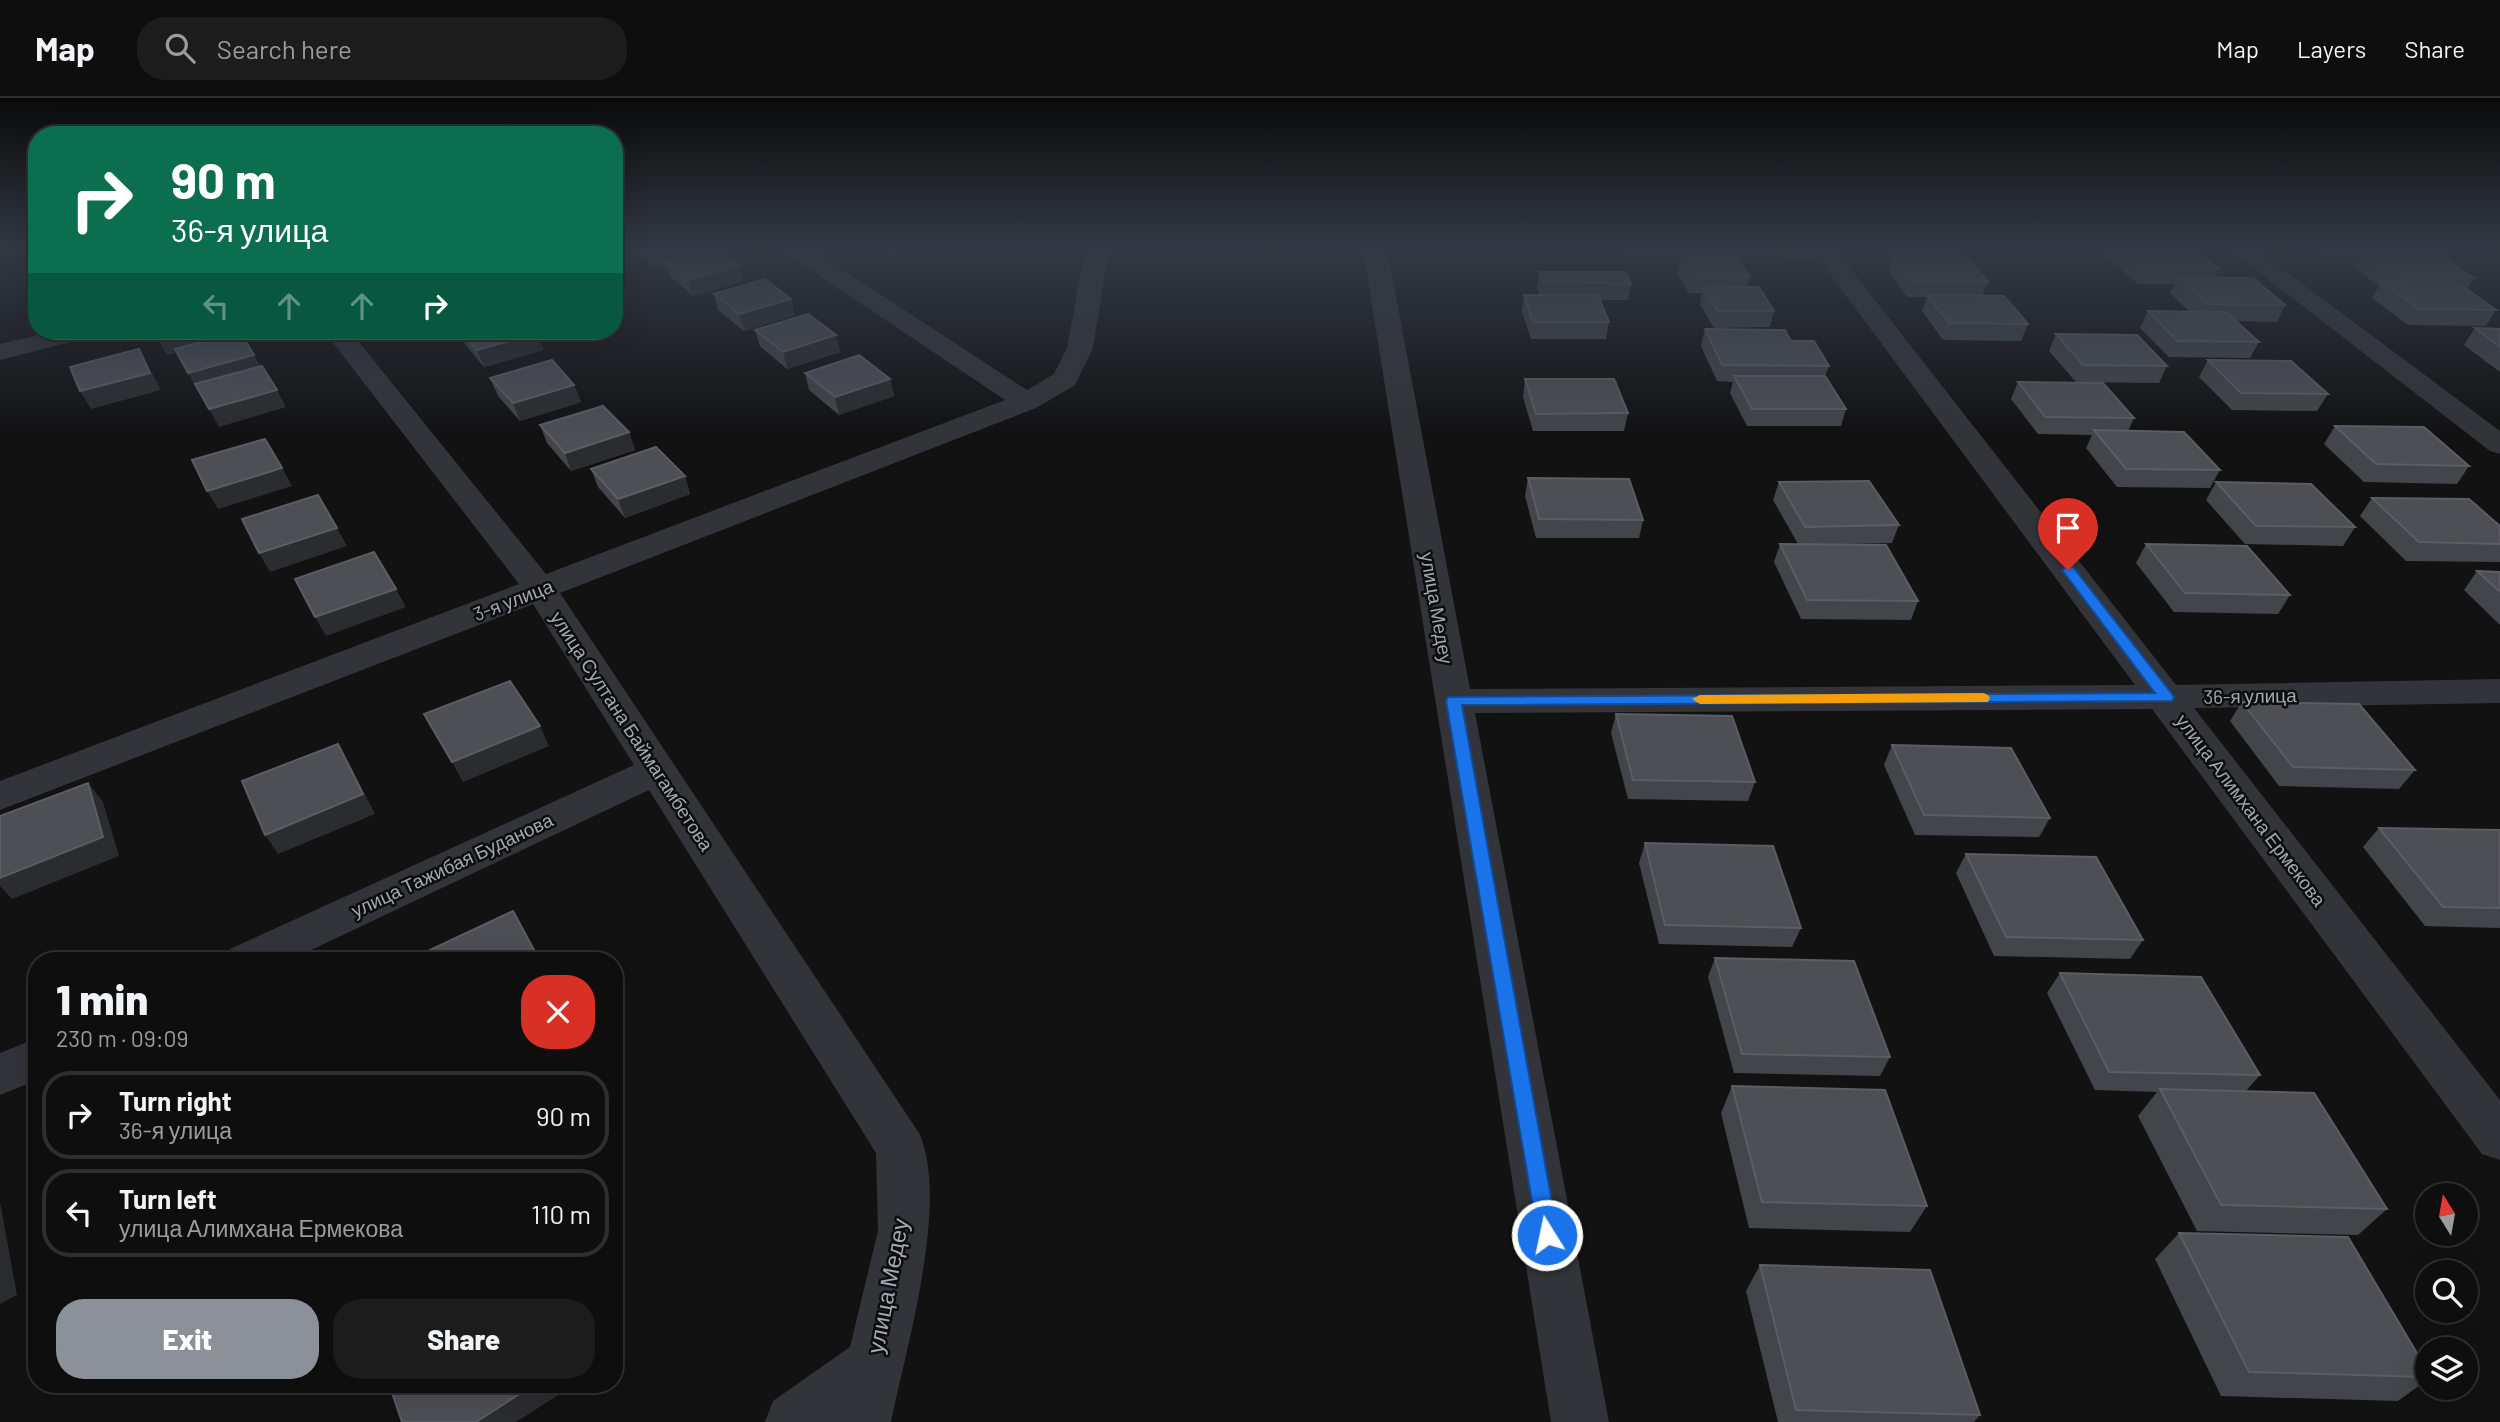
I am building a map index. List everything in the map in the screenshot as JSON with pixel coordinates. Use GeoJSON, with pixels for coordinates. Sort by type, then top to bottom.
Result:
{"type":"FeatureCollection","features":[{"type":"Feature","properties":{"kind":"street"},"geometry":{"type":"LineString","coordinates":[[888,311],[1026,402],[1065,379],[1080,348],[1086,311]]}},
{"type":"Feature","properties":{"kind":"street","name":"улица Медеу"},"geometry":{"type":"LineString","coordinates":[[1386,311],[1580,1422]]}},
{"type":"Feature","properties":{"kind":"street","name":"улица Алимхана Ермекова"},"geometry":{"type":"LineString","coordinates":[[1870,311],[2500,1138]]}},
{"type":"Feature","properties":{"kind":"street"},"geometry":{"type":"LineString","coordinates":[[2323,311],[2500,445]]}},
{"type":"Feature","properties":{"kind":"street"},"geometry":{"type":"LineString","coordinates":[[0,352],[49,340]]}},
{"type":"Feature","properties":{"kind":"street","name":"улица Султана Баймагамбетова"},"geometry":{"type":"LineString","coordinates":[[344,340],[541,590],[901,1149]]}},
{"type":"Feature","properties":{"kind":"street","name":"3-я улица"},"geometry":{"type":"LineString","coordinates":[[0,796],[1026,402]]}},
{"type":"Feature","properties":{"kind":"street","name":"36-я улица"},"geometry":{"type":"LineString","coordinates":[[1453,701],[2166,697],[2500,691]]}},
{"type":"Feature","properties":{"kind":"street","name":"улица Тажибая Буданова"},"geometry":{"type":"LineString","coordinates":[[265,952],[657,770]]}},
{"type":"Feature","properties":{"kind":"street"},"geometry":{"type":"LineString","coordinates":[[0,1075],[28,1062]]}},
{"type":"Feature","properties":{"kind":"street","name":"улица Медеу"},"geometry":{"type":"LineString","coordinates":[[862,1422],[904,1231],[901,1149]]}},
{"type":"Feature","properties":{"kind":"street"},"geometry":{"type":"LineString","coordinates":[[794,1422],[873,1365]]}},
{"type":"Feature","properties":{"kind":"building"},"geometry":{"type":"Polygon","coordinates":[[[1529,311],[1604,311],[1609,322],[1533,322],[1529,311]]]}},
{"type":"Feature","properties":{"kind":"building"},"geometry":{"type":"Polygon","coordinates":[[[1939,311],[2017,311],[2028,324],[1949,323],[1939,311]]]}},
{"type":"Feature","properties":{"kind":"building"},"geometry":{"type":"Polygon","coordinates":[[[2148,311],[2226,312],[2259,342],[2177,341],[2148,311]]]}},
{"type":"Feature","properties":{"kind":"building"},"geometry":{"type":"Polygon","coordinates":[[[808,314],[836,335],[783,352],[755,330],[808,314]]]}},
{"type":"Feature","properties":{"kind":"building"},"geometry":{"type":"Polygon","coordinates":[[[2475,328],[2500,329],[2500,347],[2475,328]]]}},
{"type":"Feature","properties":{"kind":"building"},"geometry":{"type":"Polygon","coordinates":[[[1705,329],[1785,330],[1791,341],[1814,341],[1829,366],[1722,365],[1705,329]]]}},
{"type":"Feature","properties":{"kind":"building"},"geometry":{"type":"Polygon","coordinates":[[[2056,334],[2137,335],[2167,366],[2083,365],[2056,334]]]}},
{"type":"Feature","properties":{"kind":"building"},"geometry":{"type":"Polygon","coordinates":[[[209,340],[245,340],[254,355],[188,373],[175,349],[209,340]]]}},
{"type":"Feature","properties":{"kind":"building"},"geometry":{"type":"Polygon","coordinates":[[[468,340],[512,340],[477,350],[468,340]]]}},
{"type":"Feature","properties":{"kind":"building"},"geometry":{"type":"Polygon","coordinates":[[[139,349],[150,373],[80,391],[70,367],[139,349]]]}},
{"type":"Feature","properties":{"kind":"building"},"geometry":{"type":"Polygon","coordinates":[[[859,355],[890,379],[835,397],[805,373],[859,355]]]}},
{"type":"Feature","properties":{"kind":"building"},"geometry":{"type":"Polygon","coordinates":[[[552,360],[574,385],[513,403],[490,378],[552,360]]]}},
{"type":"Feature","properties":{"kind":"building"},"geometry":{"type":"Polygon","coordinates":[[[2208,360],[2291,361],[2328,394],[2241,393],[2208,360]]]}},
{"type":"Feature","properties":{"kind":"building"},"geometry":{"type":"Polygon","coordinates":[[[262,366],[277,390],[209,409],[195,384],[262,366]]]}},
{"type":"Feature","properties":{"kind":"building"},"geometry":{"type":"Polygon","coordinates":[[[1734,376],[1825,376],[1846,409],[1752,409],[1734,376]]]}},
{"type":"Feature","properties":{"kind":"building"},"geometry":{"type":"Polygon","coordinates":[[[1525,379],[1614,379],[1628,413],[1536,414],[1525,379]]]}},
{"type":"Feature","properties":{"kind":"building"},"geometry":{"type":"Polygon","coordinates":[[[2018,382],[2103,383],[2134,418],[2045,417],[2018,382]]]}},
{"type":"Feature","properties":{"kind":"building"},"geometry":{"type":"Polygon","coordinates":[[[603,406],[629,432],[565,453],[540,425],[603,406]]]}},
{"type":"Feature","properties":{"kind":"building"},"geometry":{"type":"Polygon","coordinates":[[[2335,426],[2424,427],[2469,466],[2376,464],[2335,426]]]}},
{"type":"Feature","properties":{"kind":"building"},"geometry":{"type":"Polygon","coordinates":[[[2094,430],[2184,432],[2220,470],[2126,469],[2094,430]]]}},
{"type":"Feature","properties":{"kind":"building"},"geometry":{"type":"Polygon","coordinates":[[[265,439],[282,468],[207,491],[192,460],[265,439]]]}},
{"type":"Feature","properties":{"kind":"building"},"geometry":{"type":"Polygon","coordinates":[[[656,447],[685,476],[618,499],[591,469],[656,447]]]}},
{"type":"Feature","properties":{"kind":"building"},"geometry":{"type":"Polygon","coordinates":[[[1528,478],[1629,479],[1643,520],[1539,519],[1528,478]]]}},
{"type":"Feature","properties":{"kind":"building"},"geometry":{"type":"Polygon","coordinates":[[[1869,481],[1899,525],[1805,527],[1779,482],[1869,481]]]}},
{"type":"Feature","properties":{"kind":"building"},"geometry":{"type":"Polygon","coordinates":[[[2216,482],[2311,484],[2355,527],[2256,526],[2216,482]]]}},
{"type":"Feature","properties":{"kind":"building"},"geometry":{"type":"Polygon","coordinates":[[[318,495],[337,528],[259,553],[242,519],[318,495]]]}},
{"type":"Feature","properties":{"kind":"building"},"geometry":{"type":"Polygon","coordinates":[[[2372,498],[2469,499],[2500,526],[2500,544],[2419,542],[2372,498]]]}},
{"type":"Feature","properties":{"kind":"building"},"geometry":{"type":"Polygon","coordinates":[[[1780,544],[1886,545],[1918,601],[1807,600],[1780,544]]]}},
{"type":"Feature","properties":{"kind":"building"},"geometry":{"type":"Polygon","coordinates":[[[2146,544],[2247,546],[2290,595],[2185,593],[2146,544]]]}},
{"type":"Feature","properties":{"kind":"building"},"geometry":{"type":"Polygon","coordinates":[[[374,552],[396,589],[315,617],[295,579],[374,552]]]}},
{"type":"Feature","properties":{"kind":"building"},"geometry":{"type":"Polygon","coordinates":[[[2477,571],[2500,572],[2500,592],[2477,571]]]}},
{"type":"Feature","properties":{"kind":"building"},"geometry":{"type":"Polygon","coordinates":[[[510,681],[540,726],[452,762],[424,714],[510,681]]]}},
{"type":"Feature","properties":{"kind":"building"},"geometry":{"type":"Polygon","coordinates":[[[2242,702],[2359,704],[2415,770],[2293,767],[2242,702]]]}},
{"type":"Feature","properties":{"kind":"building"},"geometry":{"type":"Polygon","coordinates":[[[1616,714],[1732,716],[1755,782],[1633,780],[1616,714]]]}},
{"type":"Feature","properties":{"kind":"building"},"geometry":{"type":"Polygon","coordinates":[[[338,744],[363,794],[265,835],[242,781],[338,744]]]}},
{"type":"Feature","properties":{"kind":"building"},"geometry":{"type":"Polygon","coordinates":[[[1892,745],[2011,748],[2050,818],[1924,815],[1892,745]]]}},
{"type":"Feature","properties":{"kind":"building"},"geometry":{"type":"Polygon","coordinates":[[[88,783],[103,837],[0,878],[0,816],[88,783]]]}},
{"type":"Feature","properties":{"kind":"building"},"geometry":{"type":"Polygon","coordinates":[[[2379,828],[2500,830],[2500,908],[2443,907],[2379,828]]]}},
{"type":"Feature","properties":{"kind":"building"},"geometry":{"type":"Polygon","coordinates":[[[1645,843],[1773,846],[1801,928],[1665,925],[1645,843]]]}},
{"type":"Feature","properties":{"kind":"building"},"geometry":{"type":"Polygon","coordinates":[[[1966,854],[2096,857],[2143,940],[2006,937],[1966,854]]]}},
{"type":"Feature","properties":{"kind":"building"},"geometry":{"type":"Polygon","coordinates":[[[513,911],[535,952],[426,952],[513,911]]]}},
{"type":"Feature","properties":{"kind":"building"},"geometry":{"type":"Polygon","coordinates":[[[1715,958],[1854,961],[1890,1057],[1742,1054],[1715,958]]]}},
{"type":"Feature","properties":{"kind":"building"},"geometry":{"type":"Polygon","coordinates":[[[2060,973],[2201,977],[2260,1075],[2109,1072],[2060,973]]]}},
{"type":"Feature","properties":{"kind":"building"},"geometry":{"type":"Polygon","coordinates":[[[1732,1086],[1885,1090],[1927,1206],[1762,1202],[1732,1086]]]}},
{"type":"Feature","properties":{"kind":"building"},"geometry":{"type":"Polygon","coordinates":[[[2160,1089],[2314,1093],[2387,1209],[2221,1205],[2160,1089]]]}},
{"type":"Feature","properties":{"kind":"building"},"geometry":{"type":"Polygon","coordinates":[[[2179,1233],[2348,1237],[2415,1350],[2415,1377],[2249,1372],[2179,1233]]]}},
{"type":"Feature","properties":{"kind":"building"},"geometry":{"type":"Polygon","coordinates":[[[1760,1265],[1930,1270],[1980,1415],[1796,1410],[1760,1265]]]}},
{"type":"Feature","properties":{"kind":"building"},"geometry":{"type":"Polygon","coordinates":[[[392,1393],[521,1393],[476,1422],[402,1422],[392,1393]]]}},
{"type":"Feature","properties":{"kind":"slow traffic"},"geometry":{"type":"LineString","coordinates":[[1700,699],[1983,698]]}},
{"type":"Feature","properties":{"kind":"route"},"geometry":{"type":"LineString","coordinates":[[1547,1235],[1453,701],[2166,697],[2068,570]]}}]}
